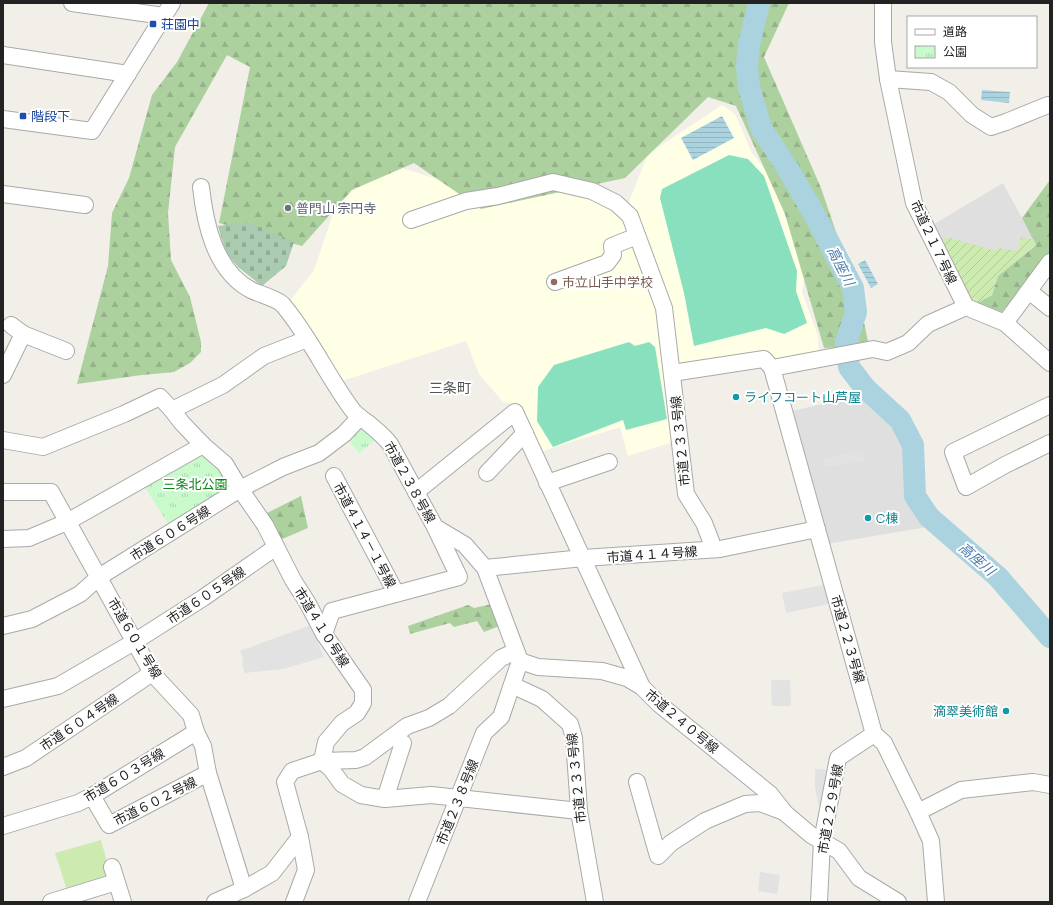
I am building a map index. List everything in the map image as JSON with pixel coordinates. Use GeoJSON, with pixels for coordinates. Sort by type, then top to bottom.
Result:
{"type":"FeatureCollection","features":[{"type":"Feature","properties":{"kind":"street"},"geometry":{"type":"LineString","coordinates":[[3,119],[92,131],[168,10],[72,3]]}},
{"type":"Feature","properties":{"kind":"street","name":"市道２１７号線"},"geometry":{"type":"LineString","coordinates":[[883,3],[883,42],[888,78],[914,203],[966,306]]}},
{"type":"Feature","properties":{"kind":"street"},"geometry":{"type":"LineString","coordinates":[[3,56],[128,74]]}},
{"type":"Feature","properties":{"kind":"street"},"geometry":{"type":"LineString","coordinates":[[888,78],[931,82],[949,92],[972,115],[991,127],[1048,105]]}},
{"type":"Feature","properties":{"kind":"street","name":"市道２３３号線"},"geometry":{"type":"LineString","coordinates":[[411,220],[466,201],[498,196],[553,182],[592,191],[616,203],[630,216],[664,308],[686,494],[704,523],[714,549]]}},
{"type":"Feature","properties":{"kind":"street"},"geometry":{"type":"LineString","coordinates":[[3,194],[85,205]]}},
{"type":"Feature","properties":{"kind":"street","name":"市道２３８号線"},"geometry":{"type":"LineString","coordinates":[[202,195],[211,234],[219,257],[234,278],[250,290],[282,304],[307,339],[355,413],[383,435],[390,444],[434,527],[465,545],[485,568],[518,656],[512,685],[500,717],[484,733],[417,902]]}},
{"type":"Feature","properties":{"kind":"street"},"geometry":{"type":"LineString","coordinates":[[555,282],[606,263],[614,255],[612,246],[637,236]]}},
{"type":"Feature","properties":{"kind":"street"},"geometry":{"type":"LineString","coordinates":[[1005,323],[1050,262]]}},
{"type":"Feature","properties":{"kind":"street"},"geometry":{"type":"LineString","coordinates":[[1029,290],[1050,308]]}},
{"type":"Feature","properties":{"kind":"street"},"geometry":{"type":"LineString","coordinates":[[672,373],[764,359],[772,368],[873,349],[887,352],[908,343],[928,324],[966,306],[1005,323],[1050,362]]}},
{"type":"Feature","properties":{"kind":"street"},"geometry":{"type":"LineString","coordinates":[[3,375],[17,329],[66,351]]}},
{"type":"Feature","properties":{"kind":"street"},"geometry":{"type":"LineString","coordinates":[[172,410],[223,385],[264,356],[307,339]]}},
{"type":"Feature","properties":{"kind":"street","name":"市道２２３号線"},"geometry":{"type":"LineString","coordinates":[[772,368],[874,734],[884,743],[931,841],[936,902]]}},
{"type":"Feature","properties":{"kind":"street","name":"市道４１０号線"},"geometry":{"type":"LineString","coordinates":[[3,440],[43,448],[160,397],[203,445],[225,464],[265,525],[293,580],[324,634],[363,690],[364,703],[358,713],[342,722],[326,742],[322,761]]}},
{"type":"Feature","properties":{"kind":"street"},"geometry":{"type":"LineString","coordinates":[[1050,405],[953,452],[966,488],[1005,465],[1050,443]]}},
{"type":"Feature","properties":{"kind":"street","name":"市道２４０号線"},"geometry":{"type":"LineString","coordinates":[[416,492],[515,412],[642,687],[659,704],[770,794],[785,813],[811,835],[839,851],[859,878],[898,902]]}},
{"type":"Feature","properties":{"kind":"street","name":"市道６０６号線"},"geometry":{"type":"LineString","coordinates":[[3,626],[32,619],[80,594],[99,577],[240,489],[283,467],[319,453],[344,434],[360,417]]}},
{"type":"Feature","properties":{"kind":"street"},"geometry":{"type":"LineString","coordinates":[[488,473],[525,433]]}},
{"type":"Feature","properties":{"kind":"street"},"geometry":{"type":"LineString","coordinates":[[3,539],[29,538],[67,522],[203,445]]}},
{"type":"Feature","properties":{"kind":"street"},"geometry":{"type":"LineString","coordinates":[[547,482],[608,462]]}},
{"type":"Feature","properties":{"kind":"street","name":"市道４１４－１号線"},"geometry":{"type":"LineString","coordinates":[[334,476],[396,594]]}},
{"type":"Feature","properties":{"kind":"street","name":"市道６０１号線"},"geometry":{"type":"LineString","coordinates":[[3,492],[51,492],[152,673],[192,715],[196,732],[202,746],[208,774],[244,889]]}},
{"type":"Feature","properties":{"kind":"street"},"geometry":{"type":"LineString","coordinates":[[324,634],[332,610],[459,577],[434,527]]}},
{"type":"Feature","properties":{"kind":"street","name":"市道４１４号線"},"geometry":{"type":"LineString","coordinates":[[485,568],[583,558],[714,549],[817,529]]}},
{"type":"Feature","properties":{"kind":"street","name":"市道６０５号線"},"geometry":{"type":"LineString","coordinates":[[3,699],[58,686],[134,642],[203,598],[276,546]]}},
{"type":"Feature","properties":{"kind":"street"},"geometry":{"type":"LineString","coordinates":[[294,902],[306,870],[300,837],[285,782],[292,771],[322,761],[356,760],[365,757],[407,726],[429,718],[449,706],[501,658],[518,656],[538,667],[602,671],[627,678],[642,687]]}},
{"type":"Feature","properties":{"kind":"street","name":"市道６０４号線"},"geometry":{"type":"LineString","coordinates":[[3,767],[26,758],[152,673]]}},
{"type":"Feature","properties":{"kind":"street","name":"市道２３３号線"},"geometry":{"type":"LineString","coordinates":[[512,685],[542,699],[570,724],[574,738],[579,811],[594,902]]}},
{"type":"Feature","properties":{"kind":"street","name":"市道６０３号線"},"geometry":{"type":"LineString","coordinates":[[3,826],[78,803],[92,796],[196,732]]}},
{"type":"Feature","properties":{"kind":"street","name":"市道２２９号線"},"geometry":{"type":"LineString","coordinates":[[819,902],[822,841],[838,758],[874,734]]}},
{"type":"Feature","properties":{"kind":"street"},"geometry":{"type":"LineString","coordinates":[[385,799],[403,743]]}},
{"type":"Feature","properties":{"kind":"street"},"geometry":{"type":"LineString","coordinates":[[322,761],[331,769],[342,784],[361,795],[385,799],[432,795],[579,811]]}},
{"type":"Feature","properties":{"kind":"street","name":"市道６０２号線"},"geometry":{"type":"LineString","coordinates":[[92,796],[109,825],[208,774]]}},
{"type":"Feature","properties":{"kind":"street"},"geometry":{"type":"LineString","coordinates":[[638,782],[658,856],[671,843],[705,821],[745,804],[760,803],[785,813]]}},
{"type":"Feature","properties":{"kind":"street"},"geometry":{"type":"LineString","coordinates":[[918,812],[961,790],[1033,782],[1050,785]]}},
{"type":"Feature","properties":{"kind":"street"},"geometry":{"type":"LineString","coordinates":[[215,902],[272,874],[300,837]]}},
{"type":"Feature","properties":{"kind":"street"},"geometry":{"type":"LineString","coordinates":[[51,902],[114,875],[123,902]]}},
{"type":"Feature","properties":{"kind":"shaded area","name":"市立山手中学校"},"geometry":{"type":"Polygon","coordinates":[[[722,105],[735,114],[752,153],[771,177],[805,271],[802,292],[818,336],[819,353],[778,362],[767,352],[666,369],[673,442],[628,456],[620,427],[539,452],[517,404],[504,403],[479,374],[466,341],[342,381],[289,302],[314,270],[332,217],[347,184],[396,166],[452,184],[555,176],[628,204],[648,154],[722,105]]]}},
{"type":"Feature","properties":{"kind":"shaded area"},"geometry":{"type":"Polygon","coordinates":[[[1003,183],[1036,244],[998,276],[992,295],[973,305],[934,224],[1003,183]]]}},
{"type":"Feature","properties":{"kind":"shaded area"},"geometry":{"type":"Polygon","coordinates":[[[866,394],[888,413],[907,451],[910,497],[926,522],[927,527],[827,544],[792,411],[866,394]]]}},
{"type":"Feature","properties":{"kind":"shaded area"},"geometry":{"type":"Polygon","coordinates":[[[863,451],[864,461],[825,467],[823,458],[863,451]]]}},
{"type":"Feature","properties":{"kind":"shaded area"},"geometry":{"type":"Polygon","coordinates":[[[828,584],[833,603],[786,613],[782,593],[828,584]]]}},
{"type":"Feature","properties":{"kind":"shaded area"},"geometry":{"type":"Polygon","coordinates":[[[311,625],[324,657],[283,669],[245,673],[242,664],[243,658],[240,651],[311,625]]]}},
{"type":"Feature","properties":{"kind":"shaded area"},"geometry":{"type":"Polygon","coordinates":[[[771,680],[790,680],[791,706],[772,706],[771,680]]]}},
{"type":"Feature","properties":{"kind":"shaded area"},"geometry":{"type":"Polygon","coordinates":[[[815,769],[833,770],[822,821],[815,788],[815,769]]]}},
{"type":"Feature","properties":{"kind":"shaded area"},"geometry":{"type":"Polygon","coordinates":[[[760,872],[780,875],[777,894],[758,891],[760,872]]]}},
{"type":"Feature","properties":{"kind":"green space"},"geometry":{"type":"Polygon","coordinates":[[[209,3],[789,3],[764,57],[821,188],[859,299],[869,346],[824,348],[785,214],[736,106],[708,97],[625,178],[481,209],[414,163],[352,190],[302,246],[219,223],[250,67],[227,55],[175,147],[168,213],[171,260],[190,297],[201,342],[201,352],[190,363],[174,372],[77,384],[108,266],[112,213],[129,178],[152,95],[177,62],[209,3]]]}},
{"type":"Feature","properties":{"kind":"green space"},"geometry":{"type":"Polygon","coordinates":[[[729,155],[748,159],[764,176],[797,271],[796,291],[807,323],[784,334],[766,328],[694,346],[684,293],[660,198],[662,189],[729,155]]]}},
{"type":"Feature","properties":{"kind":"green space"},"geometry":{"type":"Polygon","coordinates":[[[1050,180],[1050,254],[1001,313],[973,305],[992,295],[998,276],[1036,245],[1022,218],[1050,180]]]}},
{"type":"Feature","properties":{"kind":"green space"},"geometry":{"type":"Polygon","coordinates":[[[248,222],[294,242],[286,266],[262,286],[238,267],[226,253],[218,226],[248,222]]]}},
{"type":"Feature","properties":{"kind":"green space"},"geometry":{"type":"Polygon","coordinates":[[[947,237],[996,251],[998,248],[1018,251],[1021,237],[1034,240],[1036,244],[998,276],[992,295],[973,305],[942,241],[947,237]]]}},
{"type":"Feature","properties":{"kind":"green space"},"geometry":{"type":"Polygon","coordinates":[[[629,342],[635,346],[649,342],[655,347],[667,419],[626,430],[623,420],[553,447],[537,421],[538,387],[554,365],[629,342]]]}},
{"type":"Feature","properties":{"kind":"green space"},"geometry":{"type":"Polygon","coordinates":[[[358,426],[378,438],[359,453],[346,437],[358,426]]]}},
{"type":"Feature","properties":{"kind":"green space","name":"三条北公園"},"geometry":{"type":"Polygon","coordinates":[[[202,451],[223,468],[235,489],[170,527],[144,486],[202,451]]]}},
{"type":"Feature","properties":{"kind":"green space"},"geometry":{"type":"Polygon","coordinates":[[[301,496],[308,528],[280,540],[267,513],[301,496]]]}},
{"type":"Feature","properties":{"kind":"green space"},"geometry":{"type":"Polygon","coordinates":[[[492,604],[500,626],[484,632],[477,621],[454,627],[450,623],[410,634],[408,626],[468,605],[474,608],[492,604]]]}},
{"type":"Feature","properties":{"kind":"green space"},"geometry":{"type":"Polygon","coordinates":[[[101,840],[112,881],[68,893],[55,853],[101,840]]]}},
{"type":"Feature","properties":{"kind":"water"},"geometry":{"type":"Polygon","coordinates":[[[982,90],[1010,92],[1009,103],[981,100],[982,90]]]}},
{"type":"Feature","properties":{"kind":"water"},"geometry":{"type":"Polygon","coordinates":[[[722,116],[734,138],[693,160],[681,138],[722,116]]]}},
{"type":"Feature","properties":{"kind":"water"},"geometry":{"type":"Polygon","coordinates":[[[865,260],[878,284],[871,288],[858,264],[865,260]]]}},
{"type":"Feature","properties":{"kind":"waterway","name":"高座川"},"geometry":{"type":"LineString","coordinates":[[759,3],[749,45],[747,66],[749,87],[761,128],[788,169],[813,212],[853,288],[856,312],[846,343],[849,367],[865,388],[900,420],[913,445],[915,496],[929,517],[998,577],[1050,637]]}},
{"type":"Feature","properties":{"kind":"place","name":"荘園中"},"geometry":{"type":"Point","coordinates":[153,24]}},
{"type":"Feature","properties":{"kind":"place","name":"階段下"},"geometry":{"type":"Point","coordinates":[23,116]}},
{"type":"Feature","properties":{"kind":"place","name":"普門山 宗円寺"},"geometry":{"type":"Point","coordinates":[288,208]}},
{"type":"Feature","properties":{"kind":"place","name":"市立山手中学校"},"geometry":{"type":"Point","coordinates":[554,282]}},
{"type":"Feature","properties":{"kind":"place","name":"ライフコート山芦屋"},"geometry":{"type":"Point","coordinates":[736,397]}},
{"type":"Feature","properties":{"kind":"place","name":"C棟"},"geometry":{"type":"Point","coordinates":[868,518]}},
{"type":"Feature","properties":{"kind":"place","name":"滴翠美術館"},"geometry":{"type":"Point","coordinates":[1006,711]}},
{"type":"Feature","properties":{"kind":"district","name":"三条町"},"geometry":{"type":"Point","coordinates":[450,388]}}]}
